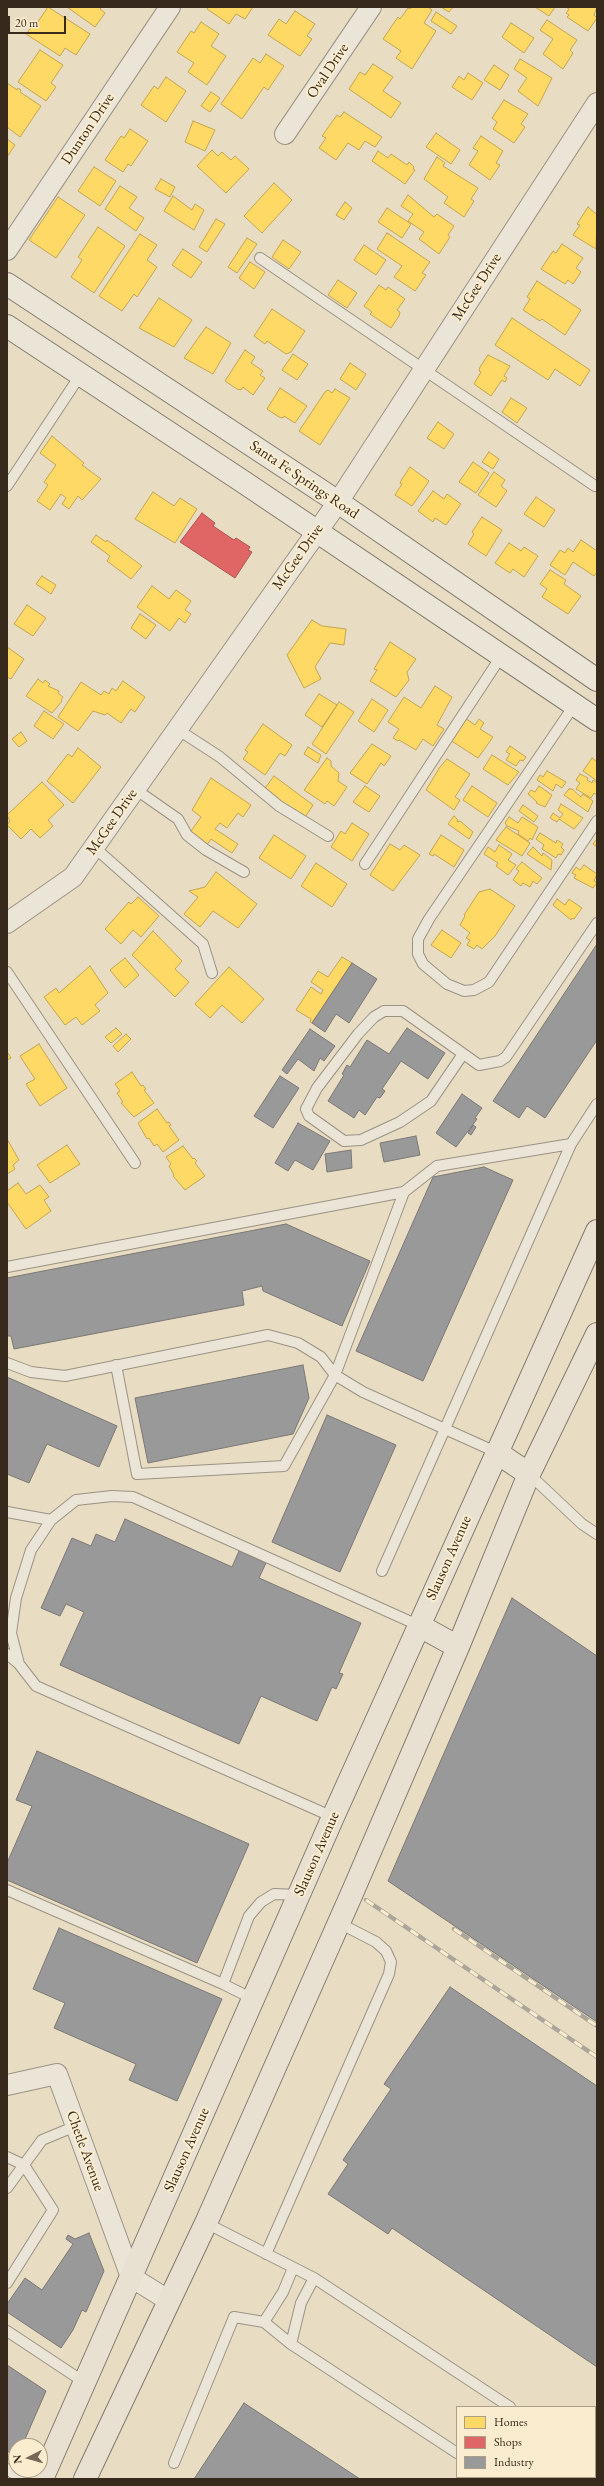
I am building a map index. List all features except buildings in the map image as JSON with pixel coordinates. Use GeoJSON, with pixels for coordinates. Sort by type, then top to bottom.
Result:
{"type":"FeatureCollection","features":[{"type":"Feature","properties":{"kind":"main road","name":"Santa Fe Springs Road"},"geometry":{"type":"LineString","coordinates":[[7,284],[338,502],[597,680]]}},
{"type":"Feature","properties":{"kind":"main road"},"geometry":{"type":"LineString","coordinates":[[7,326],[317,531],[597,720]]}},
{"type":"Feature","properties":{"kind":"main road","name":"Slauson Avenue"},"geometry":{"type":"LineString","coordinates":[[42,2479],[333,1817],[420,1626],[496,1452],[597,1231]]}},
{"type":"Feature","properties":{"kind":"main road"},"geometry":{"type":"LineString","coordinates":[[85,2479],[168,2300],[206,2223],[339,1923],[458,1647],[529,1474],[597,1334]]}},
{"type":"Feature","properties":{"kind":"main road"},"geometry":{"type":"LineString","coordinates":[[496,1452],[529,1474]]}},
{"type":"Feature","properties":{"kind":"main road"},"geometry":{"type":"LineString","coordinates":[[420,1626],[458,1647]]}},
{"type":"Feature","properties":{"kind":"street","name":"Dunton Drive"},"geometry":{"type":"LineString","coordinates":[[7,250],[170,7]]}},
{"type":"Feature","properties":{"kind":"street","name":"Oval Drive"},"geometry":{"type":"LineString","coordinates":[[285,134],[371,7]]}},
{"type":"Feature","properties":{"kind":"street","name":"McGee Drive"},"geometry":{"type":"LineString","coordinates":[[7,923],[73,877],[338,502],[597,103]]}},
{"type":"Feature","properties":{"kind":"street","name":"Chetle Avenue"},"geometry":{"type":"LineString","coordinates":[[7,2084],[57,2074],[131,2277]]}},
{"type":"Feature","properties":{"kind":"street"},"geometry":{"type":"LineString","coordinates":[[131,2277],[168,2300]]}},
{"type":"Feature","properties":{"kind":"lane"},"geometry":{"type":"LineString","coordinates":[[260,258],[595,486]]}},
{"type":"Feature","properties":{"kind":"lane"},"geometry":{"type":"LineString","coordinates":[[7,486],[81,374]]}},
{"type":"Feature","properties":{"kind":"lane"},"geometry":{"type":"LineString","coordinates":[[366,864],[502,655]]}},
{"type":"Feature","properties":{"kind":"lane"},"geometry":{"type":"LineString","coordinates":[[575,704],[429,919],[418,939],[418,954],[423,964],[447,984],[464,991],[474,990],[489,982],[597,820]]}},
{"type":"Feature","properties":{"kind":"lane"},"geometry":{"type":"LineString","coordinates":[[177,729],[220,757],[279,806],[328,836]]}},
{"type":"Feature","properties":{"kind":"lane"},"geometry":{"type":"LineString","coordinates":[[135,789],[178,819],[187,835],[206,850],[244,872]]}},
{"type":"Feature","properties":{"kind":"lane"},"geometry":{"type":"LineString","coordinates":[[94,847],[204,944],[212,973]]}},
{"type":"Feature","properties":{"kind":"lane"},"geometry":{"type":"LineString","coordinates":[[463,1054],[431,1101],[400,1122],[361,1140],[344,1141],[316,1123],[309,1116],[306,1109],[309,1099],[358,1034],[374,1017],[384,1011],[403,1011],[479,1065],[490,1065],[506,1057],[597,923]]}},
{"type":"Feature","properties":{"kind":"lane"},"geometry":{"type":"LineString","coordinates":[[7,972],[135,1163]]}},
{"type":"Feature","properties":{"kind":"lane"},"geometry":{"type":"LineString","coordinates":[[382,1571],[571,1144],[597,1104]]}},
{"type":"Feature","properties":{"kind":"lane"},"geometry":{"type":"LineString","coordinates":[[7,1267],[404,1192],[437,1166],[571,1144]]}},
{"type":"Feature","properties":{"kind":"lane"},"geometry":{"type":"LineString","coordinates":[[116,1365],[137,1474],[284,1466],[335,1375],[404,1192]]}},
{"type":"Feature","properties":{"kind":"lane"},"geometry":{"type":"LineString","coordinates":[[7,1363],[31,1372],[65,1376],[268,1335],[298,1343],[321,1357],[335,1375],[363,1392],[496,1452]]}},
{"type":"Feature","properties":{"kind":"lane"},"geometry":{"type":"LineString","coordinates":[[529,1474],[582,1524],[597,1534]]}},
{"type":"Feature","properties":{"kind":"lane"},"geometry":{"type":"LineString","coordinates":[[19,1664],[12,1634],[16,1598],[31,1550],[51,1520],[76,1500],[112,1496],[133,1497],[420,1626]]}},
{"type":"Feature","properties":{"kind":"lane"},"geometry":{"type":"LineString","coordinates":[[7,1512],[51,1520]]}},
{"type":"Feature","properties":{"kind":"lane"},"geometry":{"type":"LineString","coordinates":[[7,1654],[19,1664],[36,1686],[333,1817]]}},
{"type":"Feature","properties":{"kind":"lane"},"geometry":{"type":"LineString","coordinates":[[7,1890],[223,1984],[253,1999]]}},
{"type":"Feature","properties":{"kind":"lane"},"geometry":{"type":"LineString","coordinates":[[223,1984],[249,1916],[261,1902],[274,1894],[299,1896]]}},
{"type":"Feature","properties":{"kind":"lane"},"geometry":{"type":"LineString","coordinates":[[266,2254],[389,1974],[390,1962],[386,1951],[376,1942],[339,1923]]}},
{"type":"Feature","properties":{"kind":"lane"},"geometry":{"type":"LineString","coordinates":[[7,2188],[42,2140],[76,2126]]}},
{"type":"Feature","properties":{"kind":"lane"},"geometry":{"type":"LineString","coordinates":[[7,2157],[24,2165],[53,2210],[7,2283]]}},
{"type":"Feature","properties":{"kind":"lane"},"geometry":{"type":"LineString","coordinates":[[206,2223],[314,2278],[508,2406]]}},
{"type":"Feature","properties":{"kind":"lane"},"geometry":{"type":"LineString","coordinates":[[264,2322],[283,2292],[292,2268]]}},
{"type":"Feature","properties":{"kind":"lane"},"geometry":{"type":"LineString","coordinates":[[291,2344],[301,2303],[314,2278]]}},
{"type":"Feature","properties":{"kind":"lane"},"geometry":{"type":"LineString","coordinates":[[174,2463],[234,2317],[264,2322],[291,2344],[456,2452]]}},
{"type":"Feature","properties":{"kind":"lane"},"geometry":{"type":"LineString","coordinates":[[7,2331],[84,2382]]}},
{"type":"Feature","properties":{"kind":"lane"},"geometry":{"type":"LineString","coordinates":[[7,2469],[21,2479]]}},
{"type":"Feature","properties":{"kind":"railway"},"geometry":{"type":"LineString","coordinates":[[366,1900],[597,2057]]}},
{"type":"Feature","properties":{"kind":"railway"},"geometry":{"type":"LineString","coordinates":[[454,1929],[597,2026]]}}]}
